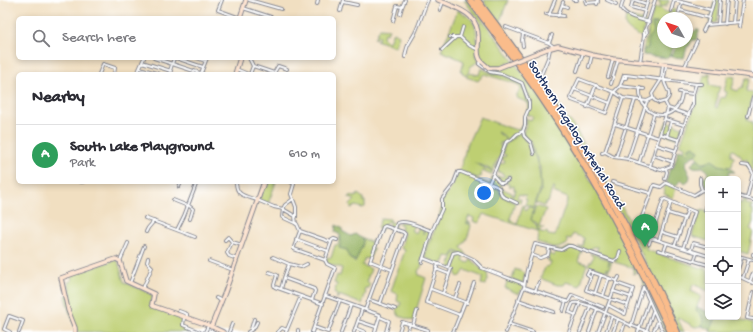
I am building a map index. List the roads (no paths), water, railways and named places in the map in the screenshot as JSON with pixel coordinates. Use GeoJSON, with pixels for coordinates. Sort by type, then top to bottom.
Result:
{"type":"FeatureCollection","features":[{"type":"Feature","properties":{"kind":"highway","name":"Southern Tagalog Arterial Road"},"geometry":{"type":"LineString","coordinates":[[470,0],[534,86],[577,153],[629,245],[671,332]]}},
{"type":"Feature","properties":{"kind":"highway","name":"Southern Tagalog Arterial Road"},"geometry":{"type":"LineString","coordinates":[[477,0],[511,44],[564,122],[614,204],[639,250],[677,332]]}},
{"type":"Feature","properties":{"kind":"highway"},"geometry":{"type":"LineString","coordinates":[[482,0],[485,7],[505,33],[511,44]]}},
{"type":"Feature","properties":{"kind":"street"},"geometry":{"type":"LineString","coordinates":[[222,0],[218,10],[234,16]]}},
{"type":"Feature","properties":{"kind":"street"},"geometry":{"type":"LineString","coordinates":[[241,16],[247,0],[281,9]]}},
{"type":"Feature","properties":{"kind":"street"},"geometry":{"type":"LineString","coordinates":[[317,4],[318,0]]}},
{"type":"Feature","properties":{"kind":"street"},"geometry":{"type":"LineString","coordinates":[[400,14],[405,0]]}},
{"type":"Feature","properties":{"kind":"street"},"geometry":{"type":"LineString","coordinates":[[405,57],[409,41],[415,34],[428,0]]}},
{"type":"Feature","properties":{"kind":"street"},"geometry":{"type":"LineString","coordinates":[[438,0],[462,10],[474,20],[479,31],[478,56],[481,62],[479,64],[489,72],[503,75],[522,84],[528,100],[529,106],[522,131],[506,142],[493,175],[488,183]]}},
{"type":"Feature","properties":{"kind":"street"},"geometry":{"type":"LineString","coordinates":[[555,0],[548,15],[564,16]]}},
{"type":"Feature","properties":{"kind":"street"},"geometry":{"type":"LineString","coordinates":[[573,0],[578,0]]}},
{"type":"Feature","properties":{"kind":"street"},"geometry":{"type":"LineString","coordinates":[[585,0],[586,3],[598,2]]}},
{"type":"Feature","properties":{"kind":"street"},"geometry":{"type":"LineString","coordinates":[[607,0],[615,2]]}},
{"type":"Feature","properties":{"kind":"street"},"geometry":{"type":"LineString","coordinates":[[623,0],[621,10],[648,22]]}},
{"type":"Feature","properties":{"kind":"street"},"geometry":{"type":"LineString","coordinates":[[645,12],[631,7],[634,0],[647,4]]}},
{"type":"Feature","properties":{"kind":"street"},"geometry":{"type":"LineString","coordinates":[[642,20],[648,0]]}},
{"type":"Feature","properties":{"kind":"street"},"geometry":{"type":"LineString","coordinates":[[640,62],[644,32],[655,0]]}},
{"type":"Feature","properties":{"kind":"street"},"geometry":{"type":"LineString","coordinates":[[671,11],[674,0],[711,10]]}},
{"type":"Feature","properties":{"kind":"street"},"geometry":{"type":"LineString","coordinates":[[702,31],[704,26],[707,25],[714,0]]}},
{"type":"Feature","properties":{"kind":"street"},"geometry":{"type":"LineString","coordinates":[[718,24],[720,0]]}},
{"type":"Feature","properties":{"kind":"street"},"geometry":{"type":"LineString","coordinates":[[725,24],[727,0]]}},
{"type":"Feature","properties":{"kind":"street"},"geometry":{"type":"LineString","coordinates":[[732,23],[735,0]]}},
{"type":"Feature","properties":{"kind":"street"},"geometry":{"type":"LineString","coordinates":[[739,27],[743,0]]}},
{"type":"Feature","properties":{"kind":"street"},"geometry":{"type":"LineString","coordinates":[[340,11],[343,1],[357,4]]}},
{"type":"Feature","properties":{"kind":"street"},"geometry":{"type":"LineString","coordinates":[[440,10],[443,2]]}},
{"type":"Feature","properties":{"kind":"street"},"geometry":{"type":"LineString","coordinates":[[558,16],[563,2]]}},
{"type":"Feature","properties":{"kind":"street"},"geometry":{"type":"LineString","coordinates":[[682,2],[679,11],[709,18]]}},
{"type":"Feature","properties":{"kind":"street"},"geometry":{"type":"LineString","coordinates":[[562,5],[568,7]]}},
{"type":"Feature","properties":{"kind":"street"},"geometry":{"type":"LineString","coordinates":[[393,21],[396,6],[402,7]]}},
{"type":"Feature","properties":{"kind":"street"},"geometry":{"type":"LineString","coordinates":[[243,8],[267,16]]}},
{"type":"Feature","properties":{"kind":"street"},"geometry":{"type":"LineString","coordinates":[[707,25],[740,22]]}},
{"type":"Feature","properties":{"kind":"street"},"geometry":{"type":"LineString","coordinates":[[506,27],[548,43],[550,48],[548,58],[541,75]]}},
{"type":"Feature","properties":{"kind":"street"},"geometry":{"type":"LineString","coordinates":[[460,37],[463,28]]}},
{"type":"Feature","properties":{"kind":"street"},"geometry":{"type":"LineString","coordinates":[[523,46],[522,40],[524,34]]}},
{"type":"Feature","properties":{"kind":"street"},"geometry":{"type":"LineString","coordinates":[[548,43],[552,35]]}},
{"type":"Feature","properties":{"kind":"street"},"geometry":{"type":"LineString","coordinates":[[450,37],[460,37],[470,46],[478,49]]}},
{"type":"Feature","properties":{"kind":"street"},"geometry":{"type":"LineString","coordinates":[[442,50],[456,37]]}},
{"type":"Feature","properties":{"kind":"street"},"geometry":{"type":"LineString","coordinates":[[685,67],[697,41]]}},
{"type":"Feature","properties":{"kind":"street"},"geometry":{"type":"LineString","coordinates":[[481,62],[488,67],[498,68],[558,46],[618,60],[665,64],[753,76]]}},
{"type":"Feature","properties":{"kind":"street"},"geometry":{"type":"LineString","coordinates":[[577,71],[583,53]]}},
{"type":"Feature","properties":{"kind":"street"},"geometry":{"type":"LineString","coordinates":[[589,67],[592,55]]}},
{"type":"Feature","properties":{"kind":"street"},"geometry":{"type":"LineString","coordinates":[[608,77],[613,59]]}},
{"type":"Feature","properties":{"kind":"street"},"geometry":{"type":"LineString","coordinates":[[160,60],[196,72]]}},
{"type":"Feature","properties":{"kind":"street"},"geometry":{"type":"LineString","coordinates":[[137,72],[142,62],[170,70],[174,60]]}},
{"type":"Feature","properties":{"kind":"street"},"geometry":{"type":"LineString","coordinates":[[181,60],[204,67]]}},
{"type":"Feature","properties":{"kind":"street"},"geometry":{"type":"LineString","coordinates":[[203,72],[206,60]]}},
{"type":"Feature","properties":{"kind":"street"},"geometry":{"type":"LineString","coordinates":[[235,72],[239,60]]}},
{"type":"Feature","properties":{"kind":"street"},"geometry":{"type":"LineString","coordinates":[[250,60],[254,66],[271,72]]}},
{"type":"Feature","properties":{"kind":"street"},"geometry":{"type":"LineString","coordinates":[[611,84],[618,60]]}},
{"type":"Feature","properties":{"kind":"street"},"geometry":{"type":"LineString","coordinates":[[100,72],[103,64],[115,68],[114,72]]}},
{"type":"Feature","properties":{"kind":"street"},"geometry":{"type":"LineString","coordinates":[[653,98],[653,91],[662,80],[665,64]]}},
{"type":"Feature","properties":{"kind":"street"},"geometry":{"type":"LineString","coordinates":[[250,72],[254,66]]}},
{"type":"Feature","properties":{"kind":"street"},"geometry":{"type":"LineString","coordinates":[[275,72],[278,66],[287,69]]}},
{"type":"Feature","properties":{"kind":"street"},"geometry":{"type":"LineString","coordinates":[[140,68],[153,72]]}},
{"type":"Feature","properties":{"kind":"street"},"geometry":{"type":"LineString","coordinates":[[236,69],[244,72]]}},
{"type":"Feature","properties":{"kind":"street"},"geometry":{"type":"LineString","coordinates":[[653,98],[646,101],[623,98],[614,92],[579,78],[570,98],[571,100],[587,107],[606,113],[614,92],[620,86],[623,78],[626,78],[626,75],[702,84]]}},
{"type":"Feature","properties":{"kind":"street"},"geometry":{"type":"LineString","coordinates":[[662,80],[669,94],[665,102]]}},
{"type":"Feature","properties":{"kind":"street"},"geometry":{"type":"LineString","coordinates":[[623,98],[615,124],[603,153],[628,159],[661,170],[671,166],[673,162],[684,125],[693,104],[693,94],[696,84]]}},
{"type":"Feature","properties":{"kind":"street"},"geometry":{"type":"LineString","coordinates":[[587,107],[596,85]]}},
{"type":"Feature","properties":{"kind":"street"},"geometry":{"type":"LineString","coordinates":[[620,86],[644,89]]}},
{"type":"Feature","properties":{"kind":"street"},"geometry":{"type":"LineString","coordinates":[[640,88],[641,100],[644,107],[649,112],[655,114],[666,115],[674,110],[680,103],[682,93]]}},
{"type":"Feature","properties":{"kind":"street"},"geometry":{"type":"LineString","coordinates":[[574,89],[610,103]]}},
{"type":"Feature","properties":{"kind":"street"},"geometry":{"type":"LineString","coordinates":[[679,92],[693,94]]}},
{"type":"Feature","properties":{"kind":"street"},"geometry":{"type":"LineString","coordinates":[[748,116],[753,97]]}},
{"type":"Feature","properties":{"kind":"street"},"geometry":{"type":"LineString","coordinates":[[653,98],[658,102],[665,102]]}},
{"type":"Feature","properties":{"kind":"street"},"geometry":{"type":"LineString","coordinates":[[616,157],[634,100]]}},
{"type":"Feature","properties":{"kind":"street"},"geometry":{"type":"LineString","coordinates":[[628,159],[646,101]]}},
{"type":"Feature","properties":{"kind":"street"},"geometry":{"type":"LineString","coordinates":[[650,166],[668,108],[665,102]]}},
{"type":"Feature","properties":{"kind":"street"},"geometry":{"type":"LineString","coordinates":[[668,108],[689,115]]}},
{"type":"Feature","properties":{"kind":"street"},"geometry":{"type":"LineString","coordinates":[[639,163],[655,114]]}},
{"type":"Feature","properties":{"kind":"street"},"geometry":{"type":"LineString","coordinates":[[665,119],[684,125]]}},
{"type":"Feature","properties":{"kind":"street"},"geometry":{"type":"LineString","coordinates":[[667,136],[671,121]]}},
{"type":"Feature","properties":{"kind":"street"},"geometry":{"type":"LineString","coordinates":[[615,124],[659,138]]}},
{"type":"Feature","properties":{"kind":"street"},"geometry":{"type":"LineString","coordinates":[[522,131],[524,136],[531,143],[534,154]]}},
{"type":"Feature","properties":{"kind":"street"},"geometry":{"type":"LineString","coordinates":[[660,134],[679,140]]}},
{"type":"Feature","properties":{"kind":"street"},"geometry":{"type":"LineString","coordinates":[[657,145],[676,151]]}},
{"type":"Feature","properties":{"kind":"street"},"geometry":{"type":"LineString","coordinates":[[654,155],[673,162]]}},
{"type":"Feature","properties":{"kind":"street"},"geometry":{"type":"LineString","coordinates":[[742,165],[749,166],[753,173],[747,198]]}},
{"type":"Feature","properties":{"kind":"street"},"geometry":{"type":"LineString","coordinates":[[665,179],[667,172],[666,169]]}},
{"type":"Feature","properties":{"kind":"street"},"geometry":{"type":"LineString","coordinates":[[422,262],[432,231],[442,209],[442,199],[453,185],[458,172],[498,187],[500,194],[517,203]]}},
{"type":"Feature","properties":{"kind":"street"},"geometry":{"type":"LineString","coordinates":[[493,175],[500,183],[508,180]]}},
{"type":"Feature","properties":{"kind":"street"},"geometry":{"type":"LineString","coordinates":[[700,178],[702,190]]}},
{"type":"Feature","properties":{"kind":"street"},"geometry":{"type":"LineString","coordinates":[[612,182],[650,194]]}},
{"type":"Feature","properties":{"kind":"street"},"geometry":{"type":"LineString","coordinates":[[640,222],[653,186],[661,187],[666,183],[693,195],[702,190],[705,190]]}},
{"type":"Feature","properties":{"kind":"street"},"geometry":{"type":"LineString","coordinates":[[177,230],[196,184]]}},
{"type":"Feature","properties":{"kind":"street"},"geometry":{"type":"LineString","coordinates":[[236,184],[236,189],[239,193],[272,207],[283,209],[292,213],[296,217]]}},
{"type":"Feature","properties":{"kind":"street"},"geometry":{"type":"LineString","coordinates":[[205,332],[222,301],[263,184]]}},
{"type":"Feature","properties":{"kind":"street"},"geometry":{"type":"LineString","coordinates":[[294,184],[291,194],[296,207],[296,224]]}},
{"type":"Feature","properties":{"kind":"street"},"geometry":{"type":"LineString","coordinates":[[741,197],[753,199]]}},
{"type":"Feature","properties":{"kind":"street"},"geometry":{"type":"LineString","coordinates":[[293,199],[285,205],[281,216],[297,224],[300,231],[331,242]]}},
{"type":"Feature","properties":{"kind":"street"},"geometry":{"type":"LineString","coordinates":[[649,244],[663,200],[665,199],[695,213],[683,248]]}},
{"type":"Feature","properties":{"kind":"street"},"geometry":{"type":"LineString","coordinates":[[173,200],[192,207],[193,209],[190,219]]}},
{"type":"Feature","properties":{"kind":"street"},"geometry":{"type":"LineString","coordinates":[[659,240],[671,202]]}},
{"type":"Feature","properties":{"kind":"street"},"geometry":{"type":"LineString","coordinates":[[675,245],[688,209]]}},
{"type":"Feature","properties":{"kind":"street"},"geometry":{"type":"LineString","coordinates":[[668,213],[684,218]]}},
{"type":"Feature","properties":{"kind":"street"},"geometry":{"type":"LineString","coordinates":[[145,218],[195,237]]}},
{"type":"Feature","properties":{"kind":"street"},"geometry":{"type":"LineString","coordinates":[[146,232],[154,221]]}},
{"type":"Feature","properties":{"kind":"street"},"geometry":{"type":"LineString","coordinates":[[354,332],[358,321],[370,300],[398,222],[404,222],[432,231]]}},
{"type":"Feature","properties":{"kind":"street"},"geometry":{"type":"LineString","coordinates":[[380,304],[405,234],[386,226],[383,227],[370,261],[392,270]]}},
{"type":"Feature","properties":{"kind":"street"},"geometry":{"type":"LineString","coordinates":[[300,231],[296,239],[294,249],[325,260],[327,264],[335,268],[312,332]]}},
{"type":"Feature","properties":{"kind":"street"},"geometry":{"type":"LineString","coordinates":[[662,232],[678,237]]}},
{"type":"Feature","properties":{"kind":"street"},"geometry":{"type":"LineString","coordinates":[[226,240],[228,236],[232,242],[242,245]]}},
{"type":"Feature","properties":{"kind":"street"},"geometry":{"type":"LineString","coordinates":[[651,238],[705,255]]}},
{"type":"Feature","properties":{"kind":"street"},"geometry":{"type":"LineString","coordinates":[[296,239],[328,251]]}},
{"type":"Feature","properties":{"kind":"street"},"geometry":{"type":"LineString","coordinates":[[325,260],[331,242],[333,239],[336,240]]}},
{"type":"Feature","properties":{"kind":"street"},"geometry":{"type":"LineString","coordinates":[[232,242],[227,255],[237,259]]}},
{"type":"Feature","properties":{"kind":"street"},"geometry":{"type":"LineString","coordinates":[[128,243],[120,261],[126,280],[154,294],[153,306],[186,317],[222,332]]}},
{"type":"Feature","properties":{"kind":"street"},"geometry":{"type":"LineString","coordinates":[[506,332],[524,286],[536,243],[561,250],[571,246],[614,261],[618,258],[620,251]]}},
{"type":"Feature","properties":{"kind":"street"},"geometry":{"type":"LineString","coordinates":[[664,251],[667,243]]}},
{"type":"Feature","properties":{"kind":"street"},"geometry":{"type":"LineString","coordinates":[[691,250],[694,243],[705,246]]}},
{"type":"Feature","properties":{"kind":"street"},"geometry":{"type":"LineString","coordinates":[[130,283],[144,246]]}},
{"type":"Feature","properties":{"kind":"street"},"geometry":{"type":"LineString","coordinates":[[532,255],[540,258],[548,255],[550,248]]}},
{"type":"Feature","properties":{"kind":"street"},"geometry":{"type":"LineString","coordinates":[[658,250],[705,264]]}},
{"type":"Feature","properties":{"kind":"street"},"geometry":{"type":"LineString","coordinates":[[448,267],[454,252],[457,252],[472,259],[481,268],[536,291],[566,301]]}},
{"type":"Feature","properties":{"kind":"street"},"geometry":{"type":"LineString","coordinates":[[694,261],[697,252]]}},
{"type":"Feature","properties":{"kind":"street"},"geometry":{"type":"LineString","coordinates":[[741,260],[742,257],[753,260]]}},
{"type":"Feature","properties":{"kind":"street"},"geometry":{"type":"LineString","coordinates":[[143,288],[152,267],[147,262],[148,258]]}},
{"type":"Feature","properties":{"kind":"street"},"geometry":{"type":"LineString","coordinates":[[274,258],[300,267],[307,264]]}},
{"type":"Feature","properties":{"kind":"street"},"geometry":{"type":"LineString","coordinates":[[424,258],[451,269],[443,293]]}},
{"type":"Feature","properties":{"kind":"street"},"geometry":{"type":"LineString","coordinates":[[74,332],[75,328],[68,310],[61,278],[116,259],[120,261]]}},
{"type":"Feature","properties":{"kind":"street"},"geometry":{"type":"LineString","coordinates":[[749,259],[743,278],[753,283]]}},
{"type":"Feature","properties":{"kind":"street"},"geometry":{"type":"LineString","coordinates":[[209,261],[233,270]]}},
{"type":"Feature","properties":{"kind":"street"},"geometry":{"type":"LineString","coordinates":[[281,289],[289,264]]}},
{"type":"Feature","properties":{"kind":"street"},"geometry":{"type":"LineString","coordinates":[[438,264],[426,302],[460,315]]}},
{"type":"Feature","properties":{"kind":"street"},"geometry":{"type":"LineString","coordinates":[[436,269],[449,274]]}},
{"type":"Feature","properties":{"kind":"street"},"geometry":{"type":"LineString","coordinates":[[269,272],[277,275],[274,285],[323,304]]}},
{"type":"Feature","properties":{"kind":"street"},"geometry":{"type":"LineString","coordinates":[[591,278],[587,276],[588,272],[593,272],[634,288],[626,314],[608,305]]}},
{"type":"Feature","properties":{"kind":"street"},"geometry":{"type":"LineString","coordinates":[[593,272],[586,290],[628,305]]}},
{"type":"Feature","properties":{"kind":"street"},"geometry":{"type":"LineString","coordinates":[[750,281],[753,274]]}},
{"type":"Feature","properties":{"kind":"street"},"geometry":{"type":"LineString","coordinates":[[595,294],[601,275]]}},
{"type":"Feature","properties":{"kind":"street"},"geometry":{"type":"LineString","coordinates":[[598,332],[619,277]]}},
{"type":"Feature","properties":{"kind":"street"},"geometry":{"type":"LineString","coordinates":[[284,278],[314,289],[315,291],[312,300]]}},
{"type":"Feature","properties":{"kind":"street"},"geometry":{"type":"LineString","coordinates":[[603,296],[609,278]]}},
{"type":"Feature","properties":{"kind":"street"},"geometry":{"type":"LineString","coordinates":[[453,332],[465,302],[467,303],[474,282]]}},
{"type":"Feature","properties":{"kind":"street"},"geometry":{"type":"LineString","coordinates":[[536,291],[539,282]]}},
{"type":"Feature","properties":{"kind":"street"},"geometry":{"type":"LineString","coordinates":[[455,298],[460,285]]}},
{"type":"Feature","properties":{"kind":"street"},"geometry":{"type":"LineString","coordinates":[[631,326],[643,287],[663,332]]}},
{"type":"Feature","properties":{"kind":"street"},"geometry":{"type":"LineString","coordinates":[[431,289],[465,302]]}},
{"type":"Feature","properties":{"kind":"street"},"geometry":{"type":"LineString","coordinates":[[613,291],[631,297]]}},
{"type":"Feature","properties":{"kind":"street"},"geometry":{"type":"LineString","coordinates":[[753,292],[747,318],[753,319]]}},
{"type":"Feature","properties":{"kind":"street"},"geometry":{"type":"LineString","coordinates":[[562,311],[566,301],[569,301],[572,295],[603,307]]}},
{"type":"Feature","properties":{"kind":"street"},"geometry":{"type":"LineString","coordinates":[[279,332],[282,328],[286,331],[301,296]]}},
{"type":"Feature","properties":{"kind":"street"},"geometry":{"type":"LineString","coordinates":[[326,296],[379,315],[380,317],[389,321],[386,332]]}},
{"type":"Feature","properties":{"kind":"street"},"geometry":{"type":"LineString","coordinates":[[216,298],[222,301]]}},
{"type":"Feature","properties":{"kind":"street"},"geometry":{"type":"LineString","coordinates":[[370,300],[395,309]]}},
{"type":"Feature","properties":{"kind":"street"},"geometry":{"type":"LineString","coordinates":[[518,300],[554,312]]}},
{"type":"Feature","properties":{"kind":"street"},"geometry":{"type":"LineString","coordinates":[[638,332],[650,300]]}},
{"type":"Feature","properties":{"kind":"street"},"geometry":{"type":"LineString","coordinates":[[314,327],[328,332],[340,301]]}},
{"type":"Feature","properties":{"kind":"street"},"geometry":{"type":"LineString","coordinates":[[576,315],[569,312],[572,303],[580,303],[606,312],[631,326],[650,332]]}},
{"type":"Feature","properties":{"kind":"street"},"geometry":{"type":"LineString","coordinates":[[575,332],[570,331],[580,303]]}},
{"type":"Feature","properties":{"kind":"street"},"geometry":{"type":"LineString","coordinates":[[341,332],[351,305]]}},
{"type":"Feature","properties":{"kind":"street"},"geometry":{"type":"LineString","coordinates":[[580,332],[590,307]]}},
{"type":"Feature","properties":{"kind":"street"},"geometry":{"type":"LineString","coordinates":[[589,332],[597,309]]}},
{"type":"Feature","properties":{"kind":"street"},"geometry":{"type":"LineString","coordinates":[[179,310],[187,314],[183,325],[200,332]]}},
{"type":"Feature","properties":{"kind":"street"},"geometry":{"type":"LineString","coordinates":[[646,331],[654,310]]}},
{"type":"Feature","properties":{"kind":"street"},"geometry":{"type":"LineString","coordinates":[[749,310],[753,311]]}},
{"type":"Feature","properties":{"kind":"street"},"geometry":{"type":"LineString","coordinates":[[407,332],[417,311]]}},
{"type":"Feature","properties":{"kind":"street"},"geometry":{"type":"LineString","coordinates":[[8,332],[4,328],[9,316],[23,321],[19,332]]}},
{"type":"Feature","properties":{"kind":"street"},"geometry":{"type":"LineString","coordinates":[[606,332],[612,316]]}},
{"type":"Feature","properties":{"kind":"street"},"geometry":{"type":"LineString","coordinates":[[375,332],[380,317]]}},
{"type":"Feature","properties":{"kind":"street"},"geometry":{"type":"LineString","coordinates":[[251,330],[254,319]]}},
{"type":"Feature","properties":{"kind":"street"},"geometry":{"type":"LineString","coordinates":[[613,332],[618,319]]}},
{"type":"Feature","properties":{"kind":"street"},"geometry":{"type":"LineString","coordinates":[[653,332],[658,320]]}},
{"type":"Feature","properties":{"kind":"street"},"geometry":{"type":"LineString","coordinates":[[358,321],[376,327]]}},
{"type":"Feature","properties":{"kind":"street"},"geometry":{"type":"LineString","coordinates":[[248,332],[254,328],[257,322]]}},
{"type":"Feature","properties":{"kind":"street"},"geometry":{"type":"LineString","coordinates":[[399,332],[402,322],[428,330],[428,332]]}},
{"type":"Feature","properties":{"kind":"street"},"geometry":{"type":"LineString","coordinates":[[622,332],[625,323]]}},
{"type":"Feature","properties":{"kind":"street"},"geometry":{"type":"LineString","coordinates":[[229,332],[232,324]]}},
{"type":"Feature","properties":{"kind":"street"},"geometry":{"type":"LineString","coordinates":[[509,324],[533,332]]}},
{"type":"Feature","properties":{"kind":"street"},"geometry":{"type":"LineString","coordinates":[[355,328],[365,332]]}},
{"type":"Feature","properties":{"kind":"place","name":"South Lake Playground"},"geometry":{"type":"Point","coordinates":[645,247]}}]}
